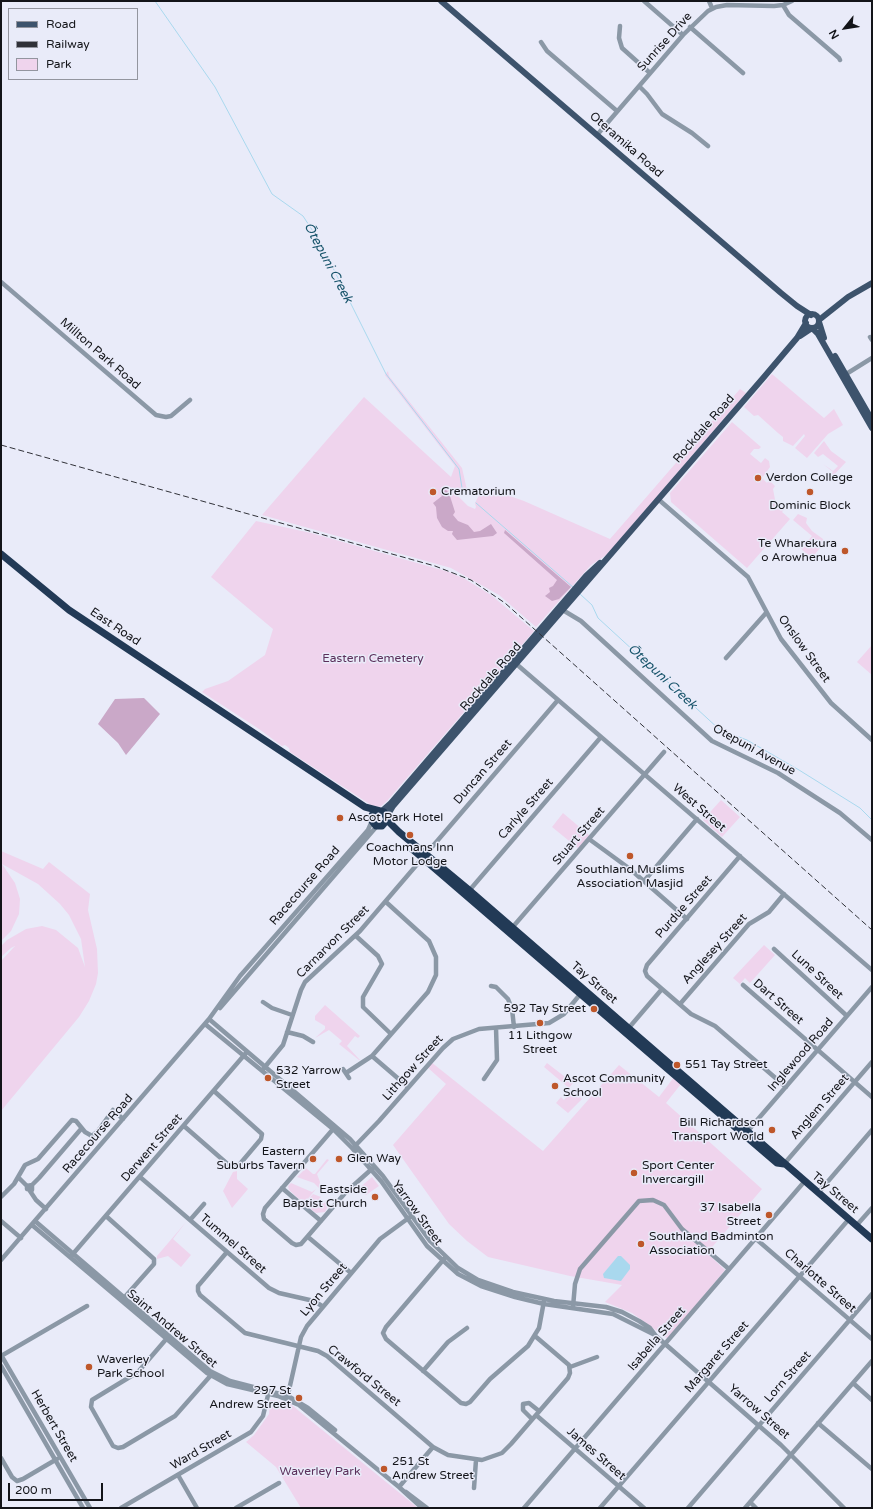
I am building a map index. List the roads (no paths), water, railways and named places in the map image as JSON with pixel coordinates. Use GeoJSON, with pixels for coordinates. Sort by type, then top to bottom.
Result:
{"type":"FeatureCollection","features":[{"type":"Feature","properties":{"kind":"highway","name":"East Road"},"geometry":{"type":"LineString","coordinates":[[1,554],[69,610],[365,807],[379,818]]}},
{"type":"Feature","properties":{"kind":"highway","name":"Tay Street"},"geometry":{"type":"LineString","coordinates":[[379,818],[396,834],[425,855],[668,1066],[746,1133],[780,1159],[804,1182],[872,1239]]}},
{"type":"Feature","properties":{"kind":"main road","name":"Oteramika Road"},"geometry":{"type":"LineString","coordinates":[[441,1],[796,306],[812,315],[819,321]]}},
{"type":"Feature","properties":{"kind":"main road"},"geometry":{"type":"LineString","coordinates":[[812,315],[872,283]]}},
{"type":"Feature","properties":{"kind":"main road"},"geometry":{"type":"LineString","coordinates":[[848,297],[819,321],[824,338],[872,428]]}},
{"type":"Feature","properties":{"kind":"main road","name":"Oteramika Road"},"geometry":{"type":"LineString","coordinates":[[796,306],[806,322],[818,334],[844,375]]}},
{"type":"Feature","properties":{"kind":"main road","name":"Rockdale Road"},"geometry":{"type":"LineString","coordinates":[[379,818],[561,609],[590,572],[612,553],[797,338],[806,322],[812,315]]}},
{"type":"Feature","properties":{"kind":"main road","name":"Rockdale Road"},"geometry":{"type":"LineString","coordinates":[[797,338],[816,327],[819,321]]}},
{"type":"Feature","properties":{"kind":"main road"},"geometry":{"type":"LineString","coordinates":[[844,375],[872,420]]}},
{"type":"Feature","properties":{"kind":"street"},"geometry":{"type":"LineString","coordinates":[[644,1],[683,34]]}},
{"type":"Feature","properties":{"kind":"street"},"geometry":{"type":"LineString","coordinates":[[709,1],[712,8]]}},
{"type":"Feature","properties":{"kind":"street","name":"Sunrise Drive"},"geometry":{"type":"LineString","coordinates":[[597,135],[683,34],[712,8],[728,4],[783,5],[792,1]]}},
{"type":"Feature","properties":{"kind":"street"},"geometry":{"type":"LineString","coordinates":[[783,5],[789,15],[840,58],[840,60]]}},
{"type":"Feature","properties":{"kind":"street"},"geometry":{"type":"LineString","coordinates":[[620,26],[619,38],[622,48],[650,73]]}},
{"type":"Feature","properties":{"kind":"street"},"geometry":{"type":"LineString","coordinates":[[690,27],[743,73]]}},
{"type":"Feature","properties":{"kind":"street"},"geometry":{"type":"LineString","coordinates":[[541,42],[548,51],[617,111]]}},
{"type":"Feature","properties":{"kind":"street"},"geometry":{"type":"LineString","coordinates":[[639,86],[648,94],[662,114],[692,133],[708,146]]}},
{"type":"Feature","properties":{"kind":"street","name":"Millton Park Road"},"geometry":{"type":"LineString","coordinates":[[1,282],[156,415],[166,417],[171,416],[190,400]]}},
{"type":"Feature","properties":{"kind":"street"},"geometry":{"type":"LineString","coordinates":[[844,375],[872,358]]}},
{"type":"Feature","properties":{"kind":"street","name":"Onslow Street"},"geometry":{"type":"LineString","coordinates":[[658,499],[745,573],[781,639],[831,703],[872,740]]}},
{"type":"Feature","properties":{"kind":"street","name":"Otepuni Avenue"},"geometry":{"type":"LineString","coordinates":[[561,609],[581,621],[712,741],[778,773],[840,813],[872,840]]}},
{"type":"Feature","properties":{"kind":"street"},"geometry":{"type":"LineString","coordinates":[[726,658],[766,613]]}},
{"type":"Feature","properties":{"kind":"street","name":"West Street"},"geometry":{"type":"LineString","coordinates":[[515,662],[872,970]]}},
{"type":"Feature","properties":{"kind":"street","name":"Duncan Street"},"geometry":{"type":"LineString","coordinates":[[425,855],[558,700]]}},
{"type":"Feature","properties":{"kind":"street","name":"Carlyle Street"},"geometry":{"type":"LineString","coordinates":[[468,893],[601,737]]}},
{"type":"Feature","properties":{"kind":"street","name":"Stuart Street"},"geometry":{"type":"LineString","coordinates":[[511,930],[664,752]]}},
{"type":"Feature","properties":{"kind":"street","name":"Racecourse Road"},"geometry":{"type":"LineString","coordinates":[[207,1021],[226,994],[257,956],[379,818]]}},
{"type":"Feature","properties":{"kind":"street","name":"Racecourse Road"},"geometry":{"type":"LineString","coordinates":[[1,1260],[207,1021],[262,960],[379,818]]}},
{"type":"Feature","properties":{"kind":"street"},"geometry":{"type":"LineString","coordinates":[[644,881],[697,819]]}},
{"type":"Feature","properties":{"kind":"street"},"geometry":{"type":"LineString","coordinates":[[589,839],[644,881],[687,919]]}},
{"type":"Feature","properties":{"kind":"street","name":"Carnarvon Street"},"geometry":{"type":"LineString","coordinates":[[263,1068],[282,1046],[305,982],[356,936],[425,855]]}},
{"type":"Feature","properties":{"kind":"street","name":"Purdue Street"},"geometry":{"type":"LineString","coordinates":[[662,989],[647,976],[645,971],[647,965],[740,856]]}},
{"type":"Feature","properties":{"kind":"street","name":"Anglesey Street"},"geometry":{"type":"LineString","coordinates":[[680,1004],[749,924],[769,912],[784,894]]}},
{"type":"Feature","properties":{"kind":"street"},"geometry":{"type":"LineString","coordinates":[[346,1073],[372,1056],[430,989],[435,979],[437,965],[435,953],[429,941],[386,902]]}},
{"type":"Feature","properties":{"kind":"street"},"geometry":{"type":"LineString","coordinates":[[356,936],[378,956],[382,962],[381,969],[362,999],[362,1007],[391,1034]]}},
{"type":"Feature","properties":{"kind":"street","name":"Lune Street"},"geometry":{"type":"LineString","coordinates":[[774,949],[847,1016]]}},
{"type":"Feature","properties":{"kind":"street"},"geometry":{"type":"LineString","coordinates":[[257,956],[262,960]]}},
{"type":"Feature","properties":{"kind":"street","name":"Dart Street"},"geometry":{"type":"LineString","coordinates":[[743,984],[872,1097]]}},
{"type":"Feature","properties":{"kind":"street"},"geometry":{"type":"LineString","coordinates":[[491,986],[496,987],[508,999],[512,1009],[514,1027]]}},
{"type":"Feature","properties":{"kind":"street","name":"Inglewood Road"},"geometry":{"type":"LineString","coordinates":[[746,1133],[872,987]]}},
{"type":"Feature","properties":{"kind":"street"},"geometry":{"type":"LineString","coordinates":[[627,1030],[662,989],[694,1016],[715,1026],[786,1087]]}},
{"type":"Feature","properties":{"kind":"street","name":"Lithgow Street"},"geometry":{"type":"LineString","coordinates":[[354,1146],[376,1125],[450,1041],[473,1030],[552,1022],[564,1014],[582,991]]}},
{"type":"Feature","properties":{"kind":"street"},"geometry":{"type":"LineString","coordinates":[[263,1002],[272,1008],[292,1015]]}},
{"type":"Feature","properties":{"kind":"street","name":"Yarrow Street"},"geometry":{"type":"LineString","coordinates":[[207,1021],[354,1146],[374,1168],[410,1218],[422,1240],[458,1274],[481,1286],[514,1297],[614,1314],[656,1336],[791,1454],[844,1508]]}},
{"type":"Feature","properties":{"kind":"street"},"geometry":{"type":"LineString","coordinates":[[484,1079],[497,1060],[496,1028]]}},
{"type":"Feature","properties":{"kind":"street"},"geometry":{"type":"LineString","coordinates":[[287,1032],[303,1036],[313,1042]]}},
{"type":"Feature","properties":{"kind":"street","name":"Derwent Street"},"geometry":{"type":"LineString","coordinates":[[72,1255],[246,1053]]}},
{"type":"Feature","properties":{"kind":"street"},"geometry":{"type":"LineString","coordinates":[[372,1056],[408,1087]]}},
{"type":"Feature","properties":{"kind":"street","name":"Anglem Street"},"geometry":{"type":"LineString","coordinates":[[784,1164],[872,1062]]}},
{"type":"Feature","properties":{"kind":"street"},"geometry":{"type":"LineString","coordinates":[[184,1126],[231,1167],[236,1167],[261,1139],[262,1134],[214,1091]]}},
{"type":"Feature","properties":{"kind":"street"},"geometry":{"type":"LineString","coordinates":[[1,1197],[14,1184],[25,1165],[38,1159],[71,1121],[76,1121],[81,1129],[88,1135],[94,1135],[113,1110],[123,1119]]}},
{"type":"Feature","properties":{"kind":"street"},"geometry":{"type":"LineString","coordinates":[[334,1128],[264,1210],[263,1217],[294,1245],[301,1244],[346,1192],[374,1168]]}},
{"type":"Feature","properties":{"kind":"street"},"geometry":{"type":"LineString","coordinates":[[29,1185],[81,1129]]}},
{"type":"Feature","properties":{"kind":"street"},"geometry":{"type":"LineString","coordinates":[[818,1193],[872,1130]]}},
{"type":"Feature","properties":{"kind":"street"},"geometry":{"type":"LineString","coordinates":[[18,1177],[29,1185],[32,1189],[30,1191],[36,1200],[46,1209]]}},
{"type":"Feature","properties":{"kind":"street","name":"Tummel Street"},"geometry":{"type":"LineString","coordinates":[[140,1177],[272,1290],[314,1301],[322,1306]]}},
{"type":"Feature","properties":{"kind":"street","name":"Isabella Street"},"geometry":{"type":"LineString","coordinates":[[524,1508],[804,1182]]}},
{"type":"Feature","properties":{"kind":"street"},"geometry":{"type":"LineString","coordinates":[[282,1188],[321,1221]]}},
{"type":"Feature","properties":{"kind":"street"},"geometry":{"type":"LineString","coordinates":[[573,1306],[575,1284],[580,1269],[639,1201],[653,1200],[664,1205],[682,1229],[729,1269]]}},
{"type":"Feature","properties":{"kind":"street"},"geometry":{"type":"LineString","coordinates":[[190,1220],[204,1204]]}},
{"type":"Feature","properties":{"kind":"street"},"geometry":{"type":"LineString","coordinates":[[856,1226],[872,1208]]}},
{"type":"Feature","properties":{"kind":"street"},"geometry":{"type":"LineString","coordinates":[[106,1216],[154,1259],[154,1264],[123,1299]]}},
{"type":"Feature","properties":{"kind":"street","name":"Lyon Street"},"geometry":{"type":"LineString","coordinates":[[287,1398],[299,1346],[307,1326],[322,1306],[383,1236],[410,1218]]}},
{"type":"Feature","properties":{"kind":"street","name":"Margaret Street"},"geometry":{"type":"LineString","coordinates":[[600,1508],[849,1219]]}},
{"type":"Feature","properties":{"kind":"street"},"geometry":{"type":"LineString","coordinates":[[1,1221],[21,1238]]}},
{"type":"Feature","properties":{"kind":"street","name":"Saint Andrew Street"},"geometry":{"type":"LineString","coordinates":[[34,1223],[212,1374],[233,1382],[287,1398],[312,1411],[371,1464],[427,1508]]}},
{"type":"Feature","properties":{"kind":"street"},"geometry":{"type":"LineString","coordinates":[[308,1237],[351,1273]]}},
{"type":"Feature","properties":{"kind":"street","name":"Charlotte Street"},"geometry":{"type":"LineString","coordinates":[[755,1238],[872,1339]]}},
{"type":"Feature","properties":{"kind":"street","name":"Crawford Street"},"geometry":{"type":"LineString","coordinates":[[227,1252],[200,1284],[198,1293],[241,1331],[254,1336],[318,1351],[328,1356],[433,1447],[448,1455],[476,1460],[490,1458],[502,1453],[568,1378],[570,1367]]}},
{"type":"Feature","properties":{"kind":"street"},"geometry":{"type":"LineString","coordinates":[[444,1260],[386,1326],[383,1333],[386,1339],[458,1401],[466,1404],[490,1379],[526,1348],[535,1336],[540,1322],[544,1302]]}},
{"type":"Feature","properties":{"kind":"street","name":"Lorn Street"},"geometry":{"type":"LineString","coordinates":[[688,1508],[872,1294]]}},
{"type":"Feature","properties":{"kind":"street"},"geometry":{"type":"LineString","coordinates":[[1,1355],[87,1306]]}},
{"type":"Feature","properties":{"kind":"street"},"geometry":{"type":"LineString","coordinates":[[423,1371],[448,1342],[467,1328]]}},
{"type":"Feature","properties":{"kind":"street"},"geometry":{"type":"LineString","coordinates":[[535,1336],[559,1355],[570,1367],[597,1357]]}},
{"type":"Feature","properties":{"kind":"street"},"geometry":{"type":"LineString","coordinates":[[168,1338],[138,1372],[92,1400],[91,1407],[113,1446],[118,1448],[122,1447],[175,1416],[212,1374]]}},
{"type":"Feature","properties":{"kind":"street","name":"Herbert Street"},"geometry":{"type":"LineString","coordinates":[[1,1355],[90,1508]]}},
{"type":"Feature","properties":{"kind":"street"},"geometry":{"type":"LineString","coordinates":[[745,1508],[872,1361]]}},
{"type":"Feature","properties":{"kind":"street","name":"Herbert Street"},"geometry":{"type":"LineString","coordinates":[[1,1366],[83,1508]]}},
{"type":"Feature","properties":{"kind":"street"},"geometry":{"type":"LineString","coordinates":[[853,1383],[872,1400]]}},
{"type":"Feature","properties":{"kind":"street","name":"Ward Street"},"geometry":{"type":"LineString","coordinates":[[121,1508],[250,1432],[263,1416],[269,1392]]}},
{"type":"Feature","properties":{"kind":"street"},"geometry":{"type":"LineString","coordinates":[[534,1417],[522,1410],[524,1404],[529,1403],[540,1411]]}},
{"type":"Feature","properties":{"kind":"street"},"geometry":{"type":"LineString","coordinates":[[26,1409],[30,1406]]}},
{"type":"Feature","properties":{"kind":"street","name":"James Street"},"geometry":{"type":"LineString","coordinates":[[534,1417],[575,1449],[644,1508]]}},
{"type":"Feature","properties":{"kind":"street"},"geometry":{"type":"LineString","coordinates":[[818,1423],[872,1469]]}},
{"type":"Feature","properties":{"kind":"street"},"geometry":{"type":"LineString","coordinates":[[399,1487],[433,1447]]}},
{"type":"Feature","properties":{"kind":"street"},"geometry":{"type":"LineString","coordinates":[[1,1458],[12,1477],[17,1481],[60,1457]]}},
{"type":"Feature","properties":{"kind":"street"},"geometry":{"type":"LineString","coordinates":[[474,1488],[476,1460]]}},
{"type":"Feature","properties":{"kind":"street"},"geometry":{"type":"LineString","coordinates":[[178,1475],[197,1508]]}},
{"type":"Feature","properties":{"kind":"street"},"geometry":{"type":"LineString","coordinates":[[236,1508],[279,1483]]}},
{"type":"Feature","properties":{"kind":"street","name":"Saint Andrew Street"},"geometry":{"type":"LineString","coordinates":[[404,1491],[422,1508]]}},
{"type":"Feature","properties":{"kind":"street"},"geometry":{"type":"LineString","coordinates":[[750,1502],[756,1508]]}},
{"type":"Feature","properties":{"kind":"water"},"geometry":{"type":"Polygon","coordinates":[[[618,1256],[621,1256],[630,1265],[630,1269],[621,1281],[604,1278],[603,1274],[618,1256]]]}},
{"type":"Feature","properties":{"kind":"waterway","name":"Ōtepuni Creek"},"geometry":{"type":"LineString","coordinates":[[155,1],[215,87],[272,194],[303,216],[320,242],[386,374],[459,469],[462,488],[465,492]]}},
{"type":"Feature","properties":{"kind":"waterway","name":"Ōtepuni Creek"},"geometry":{"type":"LineString","coordinates":[[476,503],[574,588]]}},
{"type":"Feature","properties":{"kind":"waterway","name":"Ōtepuni Creek"},"geometry":{"type":"LineString","coordinates":[[580,594],[592,605],[598,618],[720,730],[747,740],[799,770],[860,808],[872,820]]}},
{"type":"Feature","properties":{"kind":"railway"},"geometry":{"type":"LineString","coordinates":[[1,445],[435,566],[471,580],[505,603],[872,930]]}},
{"type":"Feature","properties":{"kind":"place","name":"Verdon College"},"geometry":{"type":"Point","coordinates":[758,478]}},
{"type":"Feature","properties":{"kind":"place","name":"Crematorium"},"geometry":{"type":"Point","coordinates":[433,492]}},
{"type":"Feature","properties":{"kind":"place","name":"Dominic Block"},"geometry":{"type":"Point","coordinates":[810,492]}},
{"type":"Feature","properties":{"kind":"place","name":"Te Wharekura o Arowhenua"},"geometry":{"type":"Point","coordinates":[845,551]}},
{"type":"Feature","properties":{"kind":"place","name":"Ascot Park Hotel"},"geometry":{"type":"Point","coordinates":[340,818]}},
{"type":"Feature","properties":{"kind":"place","name":"Coachmans Inn Motor Lodge"},"geometry":{"type":"Point","coordinates":[410,835]}},
{"type":"Feature","properties":{"kind":"place","name":"Southland Muslims Association Masjid"},"geometry":{"type":"Point","coordinates":[630,856]}},
{"type":"Feature","properties":{"kind":"place","name":"592 Tay Street"},"geometry":{"type":"Point","coordinates":[594,1009]}},
{"type":"Feature","properties":{"kind":"place","name":"11 Lithgow Street"},"geometry":{"type":"Point","coordinates":[540,1023]}},
{"type":"Feature","properties":{"kind":"place","name":"551 Tay Street"},"geometry":{"type":"Point","coordinates":[677,1065]}},
{"type":"Feature","properties":{"kind":"place","name":"532 Yarrow Street"},"geometry":{"type":"Point","coordinates":[268,1078]}},
{"type":"Feature","properties":{"kind":"place","name":"Ascot Community School"},"geometry":{"type":"Point","coordinates":[555,1086]}},
{"type":"Feature","properties":{"kind":"place","name":"Bill Richardson Transport World"},"geometry":{"type":"Point","coordinates":[772,1130]}},
{"type":"Feature","properties":{"kind":"place","name":"Eastern Suburbs Tavern"},"geometry":{"type":"Point","coordinates":[313,1159]}},
{"type":"Feature","properties":{"kind":"place","name":"Glen Way"},"geometry":{"type":"Point","coordinates":[339,1159]}},
{"type":"Feature","properties":{"kind":"place","name":"Sport Center Invercargill"},"geometry":{"type":"Point","coordinates":[634,1173]}},
{"type":"Feature","properties":{"kind":"place","name":"Eastside Baptist Church"},"geometry":{"type":"Point","coordinates":[375,1197]}},
{"type":"Feature","properties":{"kind":"place","name":"37 Isabella Street"},"geometry":{"type":"Point","coordinates":[769,1215]}},
{"type":"Feature","properties":{"kind":"place","name":"Southland Badminton Association"},"geometry":{"type":"Point","coordinates":[641,1244]}},
{"type":"Feature","properties":{"kind":"place","name":"Waverley Park School"},"geometry":{"type":"Point","coordinates":[89,1367]}},
{"type":"Feature","properties":{"kind":"place","name":"297 St Andrew Street"},"geometry":{"type":"Point","coordinates":[299,1398]}},
{"type":"Feature","properties":{"kind":"place","name":"251 St Andrew Street"},"geometry":{"type":"Point","coordinates":[384,1469]}},
{"type":"Feature","properties":{"kind":"park label","name":"Eastern Cemetery"},"geometry":{"type":"Point","coordinates":[373,659]}},
{"type":"Feature","properties":{"kind":"park label","name":"Waverley Park"},"geometry":{"type":"Point","coordinates":[320,1472]}}]}
